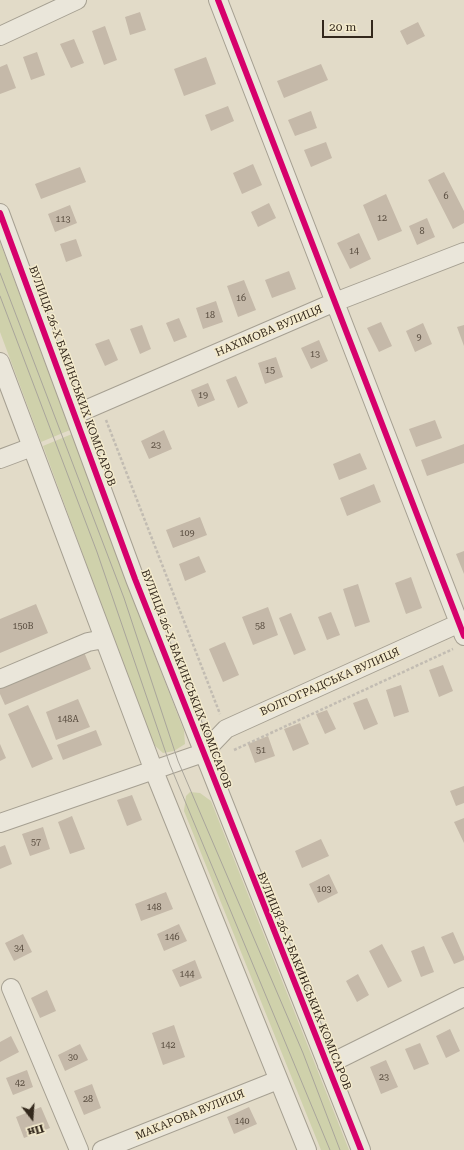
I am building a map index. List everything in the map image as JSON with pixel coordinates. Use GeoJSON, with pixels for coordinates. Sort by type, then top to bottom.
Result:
{"type":"FeatureCollection","features":[{"type":"Feature","properties":{"kind":"street"},"geometry":{"type":"LineString","coordinates":[[0,36],[77,0]]}},
{"type":"Feature","properties":{"kind":"street"},"geometry":{"type":"LineString","coordinates":[[218,0],[461,632]]}},
{"type":"Feature","properties":{"kind":"street","name":"ВУЛИЦЯ 26-Х БАКИНСЬКИХ КОМІСАРОВ"},"geometry":{"type":"LineString","coordinates":[[0,212],[76,414],[135,579],[361,1150]]}},
{"type":"Feature","properties":{"kind":"street","name":"НАХІМОВА ВУЛИЦЯ"},"geometry":{"type":"LineString","coordinates":[[76,414],[335,302],[464,252]]}},
{"type":"Feature","properties":{"kind":"street"},"geometry":{"type":"LineString","coordinates":[[0,362],[154,771],[307,1150]]}},
{"type":"Feature","properties":{"kind":"street"},"geometry":{"type":"LineString","coordinates":[[0,459],[32,447]]}},
{"type":"Feature","properties":{"kind":"street","name":"ВОЛГОГРАДСЬКА ВУЛИЦЯ"},"geometry":{"type":"LineString","coordinates":[[203,753],[226,729],[461,632]]}},
{"type":"Feature","properties":{"kind":"street"},"geometry":{"type":"LineString","coordinates":[[0,679],[88,642],[104,639]]}},
{"type":"Feature","properties":{"kind":"street"},"geometry":{"type":"LineString","coordinates":[[0,823],[203,753]]}},
{"type":"Feature","properties":{"kind":"street"},"geometry":{"type":"LineString","coordinates":[[11,988],[79,1150]]}},
{"type":"Feature","properties":{"kind":"street"},"geometry":{"type":"LineString","coordinates":[[327,1065],[464,997]]}},
{"type":"Feature","properties":{"kind":"street","name":"МАКАРОВА ВУЛИЦЯ"},"geometry":{"type":"LineString","coordinates":[[102,1150],[278,1080]]}},
{"type":"Feature","properties":{"kind":"path"},"geometry":{"type":"LineString","coordinates":[[99,404],[226,729]]}},
{"type":"Feature","properties":{"kind":"path"},"geometry":{"type":"LineString","coordinates":[[234,750],[461,632]]}},
{"type":"Feature","properties":{"kind":"green space"},"geometry":{"type":"Polygon","coordinates":[[[0,242],[70,430],[41,442],[0,332],[0,242]]]}},
{"type":"Feature","properties":{"kind":"green space"},"geometry":{"type":"Polygon","coordinates":[[[72,434],[121,568],[184,731],[185,744],[174,751],[163,753],[152,743],[43,446],[72,434]]]}},
{"type":"Feature","properties":{"kind":"green space"},"geometry":{"type":"Polygon","coordinates":[[[190,792],[200,793],[211,801],[349,1150],[321,1150],[184,811],[186,796],[190,792]]]}},
{"type":"Feature","properties":{"kind":"building"},"geometry":{"type":"Polygon","coordinates":[[[140,12],[146,30],[130,35],[125,17],[140,12]]]}},
{"type":"Feature","properties":{"kind":"building"},"geometry":{"type":"Polygon","coordinates":[[[418,22],[425,36],[407,45],[400,31],[418,22]]]}},
{"type":"Feature","properties":{"kind":"building"},"geometry":{"type":"Polygon","coordinates":[[[105,26],[117,60],[104,65],[92,31],[105,26]]]}},
{"type":"Feature","properties":{"kind":"building"},"geometry":{"type":"Polygon","coordinates":[[[74,39],[84,63],[71,68],[60,44],[74,39]]]}},
{"type":"Feature","properties":{"kind":"building"},"geometry":{"type":"Polygon","coordinates":[[[37,52],[45,75],[31,80],[23,57],[37,52]]]}},
{"type":"Feature","properties":{"kind":"building"},"geometry":{"type":"Polygon","coordinates":[[[206,57],[216,84],[184,96],[174,69],[206,57]]]}},
{"type":"Feature","properties":{"kind":"building"},"geometry":{"type":"Polygon","coordinates":[[[7,64],[16,88],[0,94],[0,67],[7,64]]]}},
{"type":"Feature","properties":{"kind":"building"},"geometry":{"type":"Polygon","coordinates":[[[321,64],[328,80],[284,98],[277,81],[321,64]]]}},
{"type":"Feature","properties":{"kind":"building"},"geometry":{"type":"Polygon","coordinates":[[[228,106],[234,121],[211,131],[205,115],[228,106]]]}},
{"type":"Feature","properties":{"kind":"building"},"geometry":{"type":"Polygon","coordinates":[[[311,111],[317,128],[295,136],[288,120],[311,111]]]}},
{"type":"Feature","properties":{"kind":"building"},"geometry":{"type":"Polygon","coordinates":[[[326,142],[332,158],[311,167],[304,150],[326,142]]]}},
{"type":"Feature","properties":{"kind":"building"},"geometry":{"type":"Polygon","coordinates":[[[253,164],[262,185],[242,194],[233,173],[253,164]]]}},
{"type":"Feature","properties":{"kind":"building"},"geometry":{"type":"Polygon","coordinates":[[[80,167],[86,182],[41,199],[35,184],[80,167]]]}},
{"type":"Feature","properties":{"kind":"building"},"geometry":{"type":"Polygon","coordinates":[[[444,172],[464,211],[464,223],[453,229],[428,180],[444,172]]]}},
{"type":"Feature","properties":{"kind":"building"},"geometry":{"type":"Polygon","coordinates":[[[386,194],[402,231],[378,241],[363,205],[386,194]]]}},
{"type":"Feature","properties":{"kind":"building"},"geometry":{"type":"Polygon","coordinates":[[[269,203],[276,218],[258,227],[251,212],[269,203]]]}},
{"type":"Feature","properties":{"kind":"building"},"geometry":{"type":"Polygon","coordinates":[[[70,205],[77,223],[55,232],[48,214],[70,205]]]}},
{"type":"Feature","properties":{"kind":"building"},"geometry":{"type":"Polygon","coordinates":[[[427,218],[435,237],[417,245],[409,226],[427,218]]]}},
{"type":"Feature","properties":{"kind":"building"},"geometry":{"type":"Polygon","coordinates":[[[359,233],[371,259],[350,269],[337,243],[359,233]]]}},
{"type":"Feature","properties":{"kind":"building"},"geometry":{"type":"Polygon","coordinates":[[[76,239],[82,256],[66,262],[60,244],[76,239]]]}},
{"type":"Feature","properties":{"kind":"building"},"geometry":{"type":"Polygon","coordinates":[[[289,271],[296,289],[272,298],[265,280],[289,271]]]}},
{"type":"Feature","properties":{"kind":"building"},"geometry":{"type":"Polygon","coordinates":[[[244,280],[256,310],[238,317],[227,286],[244,280]]]}},
{"type":"Feature","properties":{"kind":"building"},"geometry":{"type":"Polygon","coordinates":[[[216,301],[223,322],[203,329],[196,308],[216,301]]]}},
{"type":"Feature","properties":{"kind":"building"},"geometry":{"type":"Polygon","coordinates":[[[179,318],[187,337],[174,342],[166,323],[179,318]]]}},
{"type":"Feature","properties":{"kind":"building"},"geometry":{"type":"Polygon","coordinates":[[[381,322],[392,346],[379,352],[367,328],[381,322]]]}},
{"type":"Feature","properties":{"kind":"building"},"geometry":{"type":"Polygon","coordinates":[[[423,323],[432,344],[415,352],[406,331],[423,323]]]}},
{"type":"Feature","properties":{"kind":"building"},"geometry":{"type":"Polygon","coordinates":[[[142,325],[151,349],[140,354],[130,329],[142,325]]]}},
{"type":"Feature","properties":{"kind":"building"},"geometry":{"type":"Polygon","coordinates":[[[464,325],[464,346],[457,327],[464,325]]]}},
{"type":"Feature","properties":{"kind":"building"},"geometry":{"type":"Polygon","coordinates":[[[109,339],[118,360],[105,366],[95,344],[109,339]]]}},
{"type":"Feature","properties":{"kind":"building"},"geometry":{"type":"Polygon","coordinates":[[[319,340],[328,361],[311,369],[301,348],[319,340]]]}},
{"type":"Feature","properties":{"kind":"building"},"geometry":{"type":"Polygon","coordinates":[[[276,357],[283,377],[265,384],[258,363],[276,357]]]}},
{"type":"Feature","properties":{"kind":"building"},"geometry":{"type":"Polygon","coordinates":[[[236,376],[248,403],[238,408],[226,380],[236,376]]]}},
{"type":"Feature","properties":{"kind":"building"},"geometry":{"type":"Polygon","coordinates":[[[208,383],[215,400],[198,407],[191,390],[208,383]]]}},
{"type":"Feature","properties":{"kind":"building"},"geometry":{"type":"Polygon","coordinates":[[[435,420],[442,438],[416,447],[409,429],[435,420]]]}},
{"type":"Feature","properties":{"kind":"building"},"geometry":{"type":"Polygon","coordinates":[[[164,430],[172,449],[149,459],[141,441],[164,430]]]}},
{"type":"Feature","properties":{"kind":"building"},"geometry":{"type":"Polygon","coordinates":[[[464,444],[464,463],[427,476],[421,460],[464,444]]]}},
{"type":"Feature","properties":{"kind":"building"},"geometry":{"type":"Polygon","coordinates":[[[360,453],[367,469],[339,480],[333,464],[360,453]]]}},
{"type":"Feature","properties":{"kind":"building"},"geometry":{"type":"Polygon","coordinates":[[[374,484],[381,502],[347,516],[340,498],[374,484]]]}},
{"type":"Feature","properties":{"kind":"building"},"geometry":{"type":"Polygon","coordinates":[[[200,517],[207,535],[173,548],[166,530],[200,517]]]}},
{"type":"Feature","properties":{"kind":"building"},"geometry":{"type":"Polygon","coordinates":[[[464,551],[464,574],[456,554],[464,551]]]}},
{"type":"Feature","properties":{"kind":"building"},"geometry":{"type":"Polygon","coordinates":[[[199,556],[206,572],[185,581],[179,564],[199,556]]]}},
{"type":"Feature","properties":{"kind":"building"},"geometry":{"type":"Polygon","coordinates":[[[411,577],[422,608],[406,614],[395,583],[411,577]]]}},
{"type":"Feature","properties":{"kind":"building"},"geometry":{"type":"Polygon","coordinates":[[[358,584],[370,622],[355,627],[343,589],[358,584]]]}},
{"type":"Feature","properties":{"kind":"building"},"geometry":{"type":"Polygon","coordinates":[[[36,604],[48,633],[0,653],[0,619],[36,604]]]}},
{"type":"Feature","properties":{"kind":"building"},"geometry":{"type":"Polygon","coordinates":[[[268,607],[278,635],[253,645],[242,617],[268,607]]]}},
{"type":"Feature","properties":{"kind":"building"},"geometry":{"type":"Polygon","coordinates":[[[331,612],[340,635],[327,640],[318,617],[331,612]]]}},
{"type":"Feature","properties":{"kind":"building"},"geometry":{"type":"Polygon","coordinates":[[[291,613],[306,650],[294,655],[279,618],[291,613]]]}},
{"type":"Feature","properties":{"kind":"building"},"geometry":{"type":"Polygon","coordinates":[[[225,642],[239,675],[223,682],[209,649],[225,642]]]}},
{"type":"Feature","properties":{"kind":"building"},"geometry":{"type":"Polygon","coordinates":[[[84,652],[91,669],[5,705],[0,694],[0,686],[84,652]]]}},
{"type":"Feature","properties":{"kind":"building"},"geometry":{"type":"Polygon","coordinates":[[[443,665],[453,691],[439,697],[429,670],[443,665]]]}},
{"type":"Feature","properties":{"kind":"building"},"geometry":{"type":"Polygon","coordinates":[[[401,685],[409,712],[394,717],[386,690],[401,685]]]}},
{"type":"Feature","properties":{"kind":"building"},"geometry":{"type":"Polygon","coordinates":[[[367,698],[378,724],[364,730],[353,703],[367,698]]]}},
{"type":"Feature","properties":{"kind":"building"},"geometry":{"type":"Polygon","coordinates":[[[78,699],[90,727],[56,740],[46,712],[78,699]]]}},
{"type":"Feature","properties":{"kind":"building"},"geometry":{"type":"Polygon","coordinates":[[[28,705],[53,759],[32,768],[8,714],[28,705]]]}},
{"type":"Feature","properties":{"kind":"building"},"geometry":{"type":"Polygon","coordinates":[[[327,710],[336,729],[325,734],[316,714],[327,710]]]}},
{"type":"Feature","properties":{"kind":"building"},"geometry":{"type":"Polygon","coordinates":[[[300,723],[309,744],[293,751],[284,729],[300,723]]]}},
{"type":"Feature","properties":{"kind":"building"},"geometry":{"type":"Polygon","coordinates":[[[96,730],[102,745],[63,760],[57,745],[96,730]]]}},
{"type":"Feature","properties":{"kind":"building"},"geometry":{"type":"Polygon","coordinates":[[[268,736],[275,756],[255,763],[248,744],[268,736]]]}},
{"type":"Feature","properties":{"kind":"building"},"geometry":{"type":"Polygon","coordinates":[[[0,744],[6,758],[0,761],[0,744]]]}},
{"type":"Feature","properties":{"kind":"building"},"geometry":{"type":"Polygon","coordinates":[[[464,786],[464,803],[456,806],[450,791],[464,786]]]}},
{"type":"Feature","properties":{"kind":"building"},"geometry":{"type":"Polygon","coordinates":[[[132,795],[142,820],[127,826],[117,800],[132,795]]]}},
{"type":"Feature","properties":{"kind":"building"},"geometry":{"type":"Polygon","coordinates":[[[72,816],[85,849],[70,854],[58,822],[72,816]]]}},
{"type":"Feature","properties":{"kind":"building"},"geometry":{"type":"Polygon","coordinates":[[[464,818],[464,843],[454,822],[464,818]]]}},
{"type":"Feature","properties":{"kind":"building"},"geometry":{"type":"Polygon","coordinates":[[[43,827],[50,849],[30,856],[22,834],[43,827]]]}},
{"type":"Feature","properties":{"kind":"building"},"geometry":{"type":"Polygon","coordinates":[[[321,839],[329,856],[302,868],[295,851],[321,839]]]}},
{"type":"Feature","properties":{"kind":"building"},"geometry":{"type":"Polygon","coordinates":[[[5,845],[12,864],[0,869],[0,847],[5,845]]]}},
{"type":"Feature","properties":{"kind":"building"},"geometry":{"type":"Polygon","coordinates":[[[329,874],[338,893],[318,903],[309,884],[329,874]]]}},
{"type":"Feature","properties":{"kind":"building"},"geometry":{"type":"Polygon","coordinates":[[[166,892],[173,909],[141,921],[135,904],[166,892]]]}},
{"type":"Feature","properties":{"kind":"building"},"geometry":{"type":"Polygon","coordinates":[[[179,924],[187,941],[164,951],[157,934],[179,924]]]}},
{"type":"Feature","properties":{"kind":"building"},"geometry":{"type":"Polygon","coordinates":[[[453,932],[464,957],[464,960],[454,964],[441,937],[453,932]]]}},
{"type":"Feature","properties":{"kind":"building"},"geometry":{"type":"Polygon","coordinates":[[[23,934],[32,952],[14,961],[5,943],[23,934]]]}},
{"type":"Feature","properties":{"kind":"building"},"geometry":{"type":"Polygon","coordinates":[[[382,944],[402,981],[388,988],[369,951],[382,944]]]}},
{"type":"Feature","properties":{"kind":"building"},"geometry":{"type":"Polygon","coordinates":[[[424,946],[434,972],[421,977],[411,951],[424,946]]]}},
{"type":"Feature","properties":{"kind":"building"},"geometry":{"type":"Polygon","coordinates":[[[195,960],[202,978],[180,987],[172,970],[195,960]]]}},
{"type":"Feature","properties":{"kind":"building"},"geometry":{"type":"Polygon","coordinates":[[[358,974],[369,995],[357,1002],[346,981],[358,974]]]}},
{"type":"Feature","properties":{"kind":"building"},"geometry":{"type":"Polygon","coordinates":[[[47,990],[56,1011],[40,1018],[31,998],[47,990]]]}},
{"type":"Feature","properties":{"kind":"building"},"geometry":{"type":"Polygon","coordinates":[[[174,1025],[185,1057],[163,1065],[152,1033],[174,1025]]]}},
{"type":"Feature","properties":{"kind":"building"},"geometry":{"type":"Polygon","coordinates":[[[450,1029],[460,1051],[446,1058],[436,1036],[450,1029]]]}},
{"type":"Feature","properties":{"kind":"building"},"geometry":{"type":"Polygon","coordinates":[[[11,1036],[19,1052],[0,1062],[0,1042],[11,1036]]]}},
{"type":"Feature","properties":{"kind":"building"},"geometry":{"type":"Polygon","coordinates":[[[420,1043],[429,1064],[414,1070],[405,1049],[420,1043]]]}},
{"type":"Feature","properties":{"kind":"building"},"geometry":{"type":"Polygon","coordinates":[[[80,1044],[88,1060],[65,1071],[58,1055],[80,1044]]]}},
{"type":"Feature","properties":{"kind":"building"},"geometry":{"type":"Polygon","coordinates":[[[386,1060],[398,1087],[381,1094],[370,1067],[386,1060]]]}},
{"type":"Feature","properties":{"kind":"building"},"geometry":{"type":"Polygon","coordinates":[[[27,1070],[33,1087],[13,1095],[6,1078],[27,1070]]]}},
{"type":"Feature","properties":{"kind":"building"},"geometry":{"type":"Polygon","coordinates":[[[92,1084],[101,1108],[84,1115],[74,1091],[92,1084]]]}},
{"type":"Feature","properties":{"kind":"building"},"geometry":{"type":"Polygon","coordinates":[[[41,1107],[50,1128],[24,1138],[16,1117],[41,1107]]]}},
{"type":"Feature","properties":{"kind":"building"},"geometry":{"type":"Polygon","coordinates":[[[249,1107],[257,1124],[234,1134],[227,1117],[249,1107]]]}},
{"type":"Feature","properties":{"kind":"tram line"},"geometry":{"type":"LineString","coordinates":[[0,273],[124,598],[178,761],[303,1053],[340,1150]]}},
{"type":"Feature","properties":{"kind":"tram line"},"geometry":{"type":"LineString","coordinates":[[0,296],[97,552],[170,765],[330,1150]]}},
{"type":"Feature","properties":{"kind":"cycle path"},"geometry":{"type":"LineString","coordinates":[[218,0],[464,636]]}},
{"type":"Feature","properties":{"kind":"cycle path"},"geometry":{"type":"LineString","coordinates":[[0,213],[135,579],[361,1150]]}}]}
